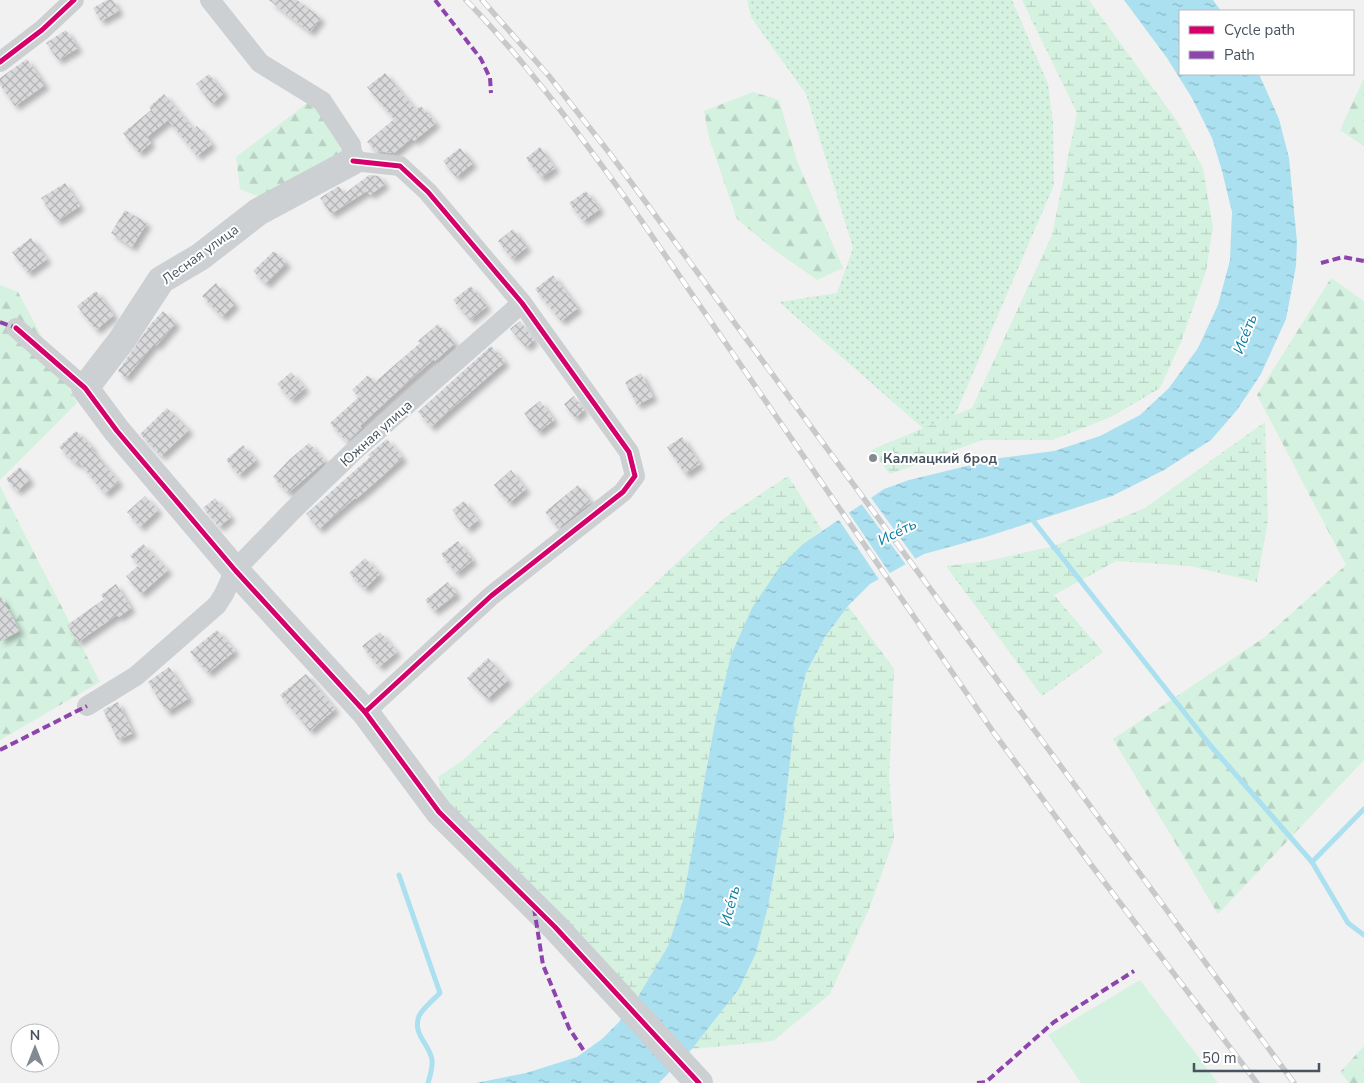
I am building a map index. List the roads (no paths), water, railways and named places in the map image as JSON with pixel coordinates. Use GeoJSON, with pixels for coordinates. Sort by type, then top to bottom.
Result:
{"type":"FeatureCollection","features":[{"type":"Feature","properties":{"kind":"street"},"geometry":{"type":"LineString","coordinates":[[0,62],[42,30],[74,0]]}},
{"type":"Feature","properties":{"kind":"street"},"geometry":{"type":"LineString","coordinates":[[210,0],[260,63],[322,100],[351,145],[353,161],[400,166],[428,192],[522,303],[629,452],[635,476],[623,492],[491,596],[365,712]]}},
{"type":"Feature","properties":{"kind":"street","name":"Лесная улица"},"geometry":{"type":"LineString","coordinates":[[85,388],[122,340],[161,280],[200,257],[258,212],[353,161]]}},
{"type":"Feature","properties":{"kind":"street","name":"Южная улица"},"geometry":{"type":"LineString","coordinates":[[86,706],[136,676],[217,605],[235,570],[292,511],[354,452],[522,303]]}},
{"type":"Feature","properties":{"kind":"street"},"geometry":{"type":"LineString","coordinates":[[16,328],[85,388],[117,431],[235,570],[365,712],[439,812],[555,927],[699,1083]]}},
{"type":"Feature","properties":{"kind":"water","name":"Исе́ть"},"geometry":{"type":"Polygon","coordinates":[[[1124,0],[1213,0],[1220,10],[1179,10],[1179,75],[1259,75],[1279,119],[1289,158],[1297,242],[1296,266],[1286,319],[1261,374],[1237,410],[1211,440],[1164,470],[1112,496],[986,537],[924,554],[870,584],[848,606],[825,637],[806,673],[794,723],[784,818],[768,907],[756,953],[739,989],[692,1049],[659,1083],[476,1083],[526,1073],[577,1057],[602,1039],[619,1022],[639,995],[668,946],[683,900],[715,722],[731,655],[752,608],[779,568],[803,544],[884,489],[909,480],[1000,458],[1054,451],[1100,436],[1140,415],[1169,388],[1198,348],[1218,305],[1230,260],[1232,212],[1212,138],[1192,98],[1167,58],[1124,0]]]}},
{"type":"Feature","properties":{"kind":"waterway"},"geometry":{"type":"LineString","coordinates":[[1031,518],[1210,745],[1312,862]]}},
{"type":"Feature","properties":{"kind":"waterway"},"geometry":{"type":"LineString","coordinates":[[1364,809],[1312,862],[1348,923],[1364,935]]}},
{"type":"Feature","properties":{"kind":"waterway"},"geometry":{"type":"LineString","coordinates":[[399,875],[440,993],[423,1010],[417,1023],[420,1034],[431,1054],[432,1069],[428,1083]]}},
{"type":"Feature","properties":{"kind":"railway"},"geometry":{"type":"LineString","coordinates":[[466,0],[532,75],[632,207],[994,733],[1089,862],[1257,1083]]}},
{"type":"Feature","properties":{"kind":"railway"},"geometry":{"type":"LineString","coordinates":[[482,0],[549,76],[611,155],[1294,1083]]}},
{"type":"Feature","properties":{"kind":"place","name":"Калмацкий брод"},"geometry":{"type":"Point","coordinates":[873,458]}}]}
